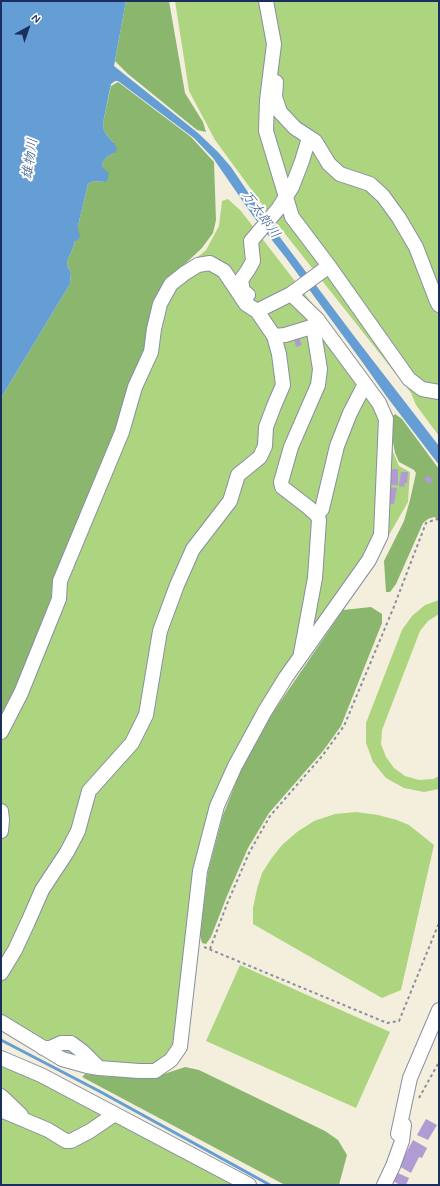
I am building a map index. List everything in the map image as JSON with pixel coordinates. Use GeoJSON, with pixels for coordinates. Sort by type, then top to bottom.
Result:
{"type":"FeatureCollection","features":[{"type":"Feature","properties":{"kind":"street"},"geometry":{"type":"LineString","coordinates":[[266,1],[276,54],[275,97],[280,112],[295,128],[314,141],[329,164],[340,174],[370,184],[383,196],[399,218],[416,247],[439,305]]}},
{"type":"Feature","properties":{"kind":"street"},"geometry":{"type":"LineString","coordinates":[[274,44],[267,100],[266,131],[292,217],[409,379],[422,390],[439,392]]}},
{"type":"Feature","properties":{"kind":"street"},"geometry":{"type":"LineString","coordinates":[[1,973],[15,950],[42,890],[67,852],[78,831],[89,791],[132,743],[146,715],[154,677],[160,631],[177,584],[193,549],[230,501],[238,475],[260,457],[265,446],[266,427],[283,385],[279,354],[274,336],[259,309],[243,291],[241,280],[252,261],[251,241],[278,209],[292,187],[300,168],[309,138]]}},
{"type":"Feature","properties":{"kind":"street"},"geometry":{"type":"LineString","coordinates":[[1,732],[21,693],[59,599],[60,581],[122,432],[135,387],[151,352],[154,329],[160,304],[171,284],[198,265],[210,263],[224,271],[246,304],[259,309],[292,294],[328,266]]}},
{"type":"Feature","properties":{"kind":"street"},"geometry":{"type":"LineString","coordinates":[[3,1026],[62,1059],[99,1068],[139,1072],[155,1071],[171,1060],[180,1047],[200,871],[217,806],[235,766],[265,711],[301,656],[369,560],[381,535],[386,419],[379,403],[365,384],[292,294]]}},
{"type":"Feature","properties":{"kind":"street"},"geometry":{"type":"LineString","coordinates":[[274,336],[285,335],[316,324]]}},
{"type":"Feature","properties":{"kind":"street"},"geometry":{"type":"LineString","coordinates":[[301,656],[315,578],[319,520],[317,515],[282,487],[281,482],[291,447],[318,385],[320,368],[316,324]]}},
{"type":"Feature","properties":{"kind":"street"},"geometry":{"type":"LineString","coordinates":[[317,515],[322,509],[337,446],[350,413],[365,384]]}},
{"type":"Feature","properties":{"kind":"street"},"geometry":{"type":"LineString","coordinates":[[1,811],[1,831]]}},
{"type":"Feature","properties":{"kind":"street"},"geometry":{"type":"LineString","coordinates":[[384,1185],[402,1141],[401,1130],[410,1078],[439,1010]]}},
{"type":"Feature","properties":{"kind":"street"},"geometry":{"type":"LineString","coordinates":[[1,1058],[41,1075],[247,1184]]}},
{"type":"Feature","properties":{"kind":"street"},"geometry":{"type":"LineString","coordinates":[[1,1096],[25,1120]]}},
{"type":"Feature","properties":{"kind":"street"},"geometry":{"type":"LineString","coordinates":[[1,1110],[48,1130],[66,1141],[71,1141],[90,1131],[115,1114]]}},
{"type":"Feature","properties":{"kind":"path"},"geometry":{"type":"LineString","coordinates":[[439,522],[437,519],[426,523],[393,609],[344,726],[324,755],[270,816],[249,853],[210,949],[387,1023],[399,1021],[439,923]]}},
{"type":"Feature","properties":{"kind":"green space"},"geometry":{"type":"Polygon","coordinates":[[[126,1],[169,1],[185,93],[203,122],[206,132],[197,130],[128,74],[115,61],[126,1]]]}},
{"type":"Feature","properties":{"kind":"green space"},"geometry":{"type":"Polygon","coordinates":[[[175,1],[439,1],[439,436],[416,405],[411,393],[267,211],[215,140],[189,91],[175,1]]]}},
{"type":"Feature","properties":{"kind":"green space"},"geometry":{"type":"Polygon","coordinates":[[[118,82],[191,137],[214,162],[216,220],[213,233],[202,248],[169,279],[155,299],[147,332],[145,352],[114,436],[53,581],[51,598],[14,694],[1,720],[1,398],[70,284],[71,272],[67,266],[68,258],[75,241],[88,184],[94,181],[105,182],[102,163],[107,157],[114,153],[114,143],[104,131],[103,123],[111,86],[118,82]]]}},
{"type":"Feature","properties":{"kind":"green space"},"geometry":{"type":"Polygon","coordinates":[[[228,199],[241,211],[351,354],[389,419],[393,452],[399,466],[410,472],[408,502],[381,549],[270,711],[222,806],[204,869],[176,1062],[113,1075],[1,1028],[1,726],[16,695],[150,333],[187,266],[206,250],[219,226],[222,201],[228,199]]]}},
{"type":"Feature","properties":{"kind":"green space"},"geometry":{"type":"Polygon","coordinates":[[[395,414],[402,419],[439,469],[439,519],[434,517],[423,523],[396,584],[390,592],[386,592],[384,561],[404,521],[416,473],[414,470],[399,462],[395,453],[391,432],[391,418],[395,414]]]}},
{"type":"Feature","properties":{"kind":"green space"},"geometry":{"type":"Polygon","coordinates":[[[439,600],[439,614],[428,621],[420,631],[382,730],[381,744],[386,757],[394,768],[405,776],[419,780],[433,779],[439,776],[439,789],[424,792],[404,788],[386,778],[373,762],[366,743],[366,723],[402,630],[412,616],[425,605],[439,600]]]}},
{"type":"Feature","properties":{"kind":"green space"},"geometry":{"type":"Polygon","coordinates":[[[371,607],[382,614],[382,623],[341,726],[323,751],[269,813],[248,848],[211,937],[206,944],[202,943],[200,935],[208,872],[223,815],[241,770],[272,714],[343,610],[371,607]]]}},
{"type":"Feature","properties":{"kind":"green space"},"geometry":{"type":"Polygon","coordinates":[[[356,812],[378,815],[409,825],[434,845],[401,990],[382,998],[253,924],[253,908],[262,873],[282,845],[297,832],[314,821],[335,814],[356,812]]]}},
{"type":"Feature","properties":{"kind":"green space"},"geometry":{"type":"Polygon","coordinates":[[[240,965],[390,1032],[356,1108],[206,1041],[240,965]]]}},
{"type":"Feature","properties":{"kind":"green space"},"geometry":{"type":"Polygon","coordinates":[[[1,1051],[96,1100],[256,1185],[1,1185],[1,1051]]]}},
{"type":"Feature","properties":{"kind":"green space"},"geometry":{"type":"Polygon","coordinates":[[[185,1067],[199,1070],[325,1131],[338,1140],[347,1155],[339,1185],[285,1185],[82,1077],[85,1074],[111,1077],[155,1077],[185,1067]]]}},
{"type":"Feature","properties":{"kind":"water"},"geometry":{"type":"Polygon","coordinates":[[[1,1],[126,1],[114,66],[198,133],[231,167],[264,216],[439,446],[439,465],[387,397],[286,258],[253,216],[213,158],[194,138],[118,81],[111,84],[103,123],[104,131],[117,149],[102,163],[103,168],[109,173],[108,179],[105,182],[94,181],[88,184],[78,226],[80,235],[79,239],[75,241],[68,258],[67,266],[71,272],[70,284],[1,398],[1,1]]]}},
{"type":"Feature","properties":{"kind":"building"},"geometry":{"type":"Polygon","coordinates":[[[299,338],[302,345],[296,347],[294,339],[299,338]]]}},
{"type":"Feature","properties":{"kind":"building"},"geometry":{"type":"Polygon","coordinates":[[[388,469],[398,469],[398,485],[387,485],[388,469]]]}},
{"type":"Feature","properties":{"kind":"building"},"geometry":{"type":"Polygon","coordinates":[[[401,472],[408,472],[407,483],[405,483],[404,487],[399,486],[401,472]]]}},
{"type":"Feature","properties":{"kind":"building"},"geometry":{"type":"Polygon","coordinates":[[[428,475],[433,480],[429,484],[424,480],[428,475]]]}},
{"type":"Feature","properties":{"kind":"building"},"geometry":{"type":"Polygon","coordinates":[[[388,487],[397,488],[394,504],[385,503],[388,487]]]}},
{"type":"Feature","properties":{"kind":"building"},"geometry":{"type":"Polygon","coordinates":[[[426,1119],[437,1125],[428,1140],[417,1135],[426,1119]]]}},
{"type":"Feature","properties":{"kind":"building"},"geometry":{"type":"Polygon","coordinates":[[[413,1140],[427,1148],[422,1158],[419,1157],[411,1173],[399,1166],[413,1140]]]}},
{"type":"Feature","properties":{"kind":"building"},"geometry":{"type":"Polygon","coordinates":[[[398,1173],[409,1178],[406,1185],[400,1185],[393,1181],[398,1173]]]}},
{"type":"Feature","properties":{"kind":"waterway"},"geometry":{"type":"LineString","coordinates":[[1,1040],[99,1091],[270,1185]]}},
{"type":"Feature","properties":{"kind":"water label","name":"雄物川"},"geometry":{"type":"Point","coordinates":[31,159]}},
{"type":"Feature","properties":{"kind":"water label","name":"万太郎川"},"geometry":{"type":"Point","coordinates":[260,215]}}]}
